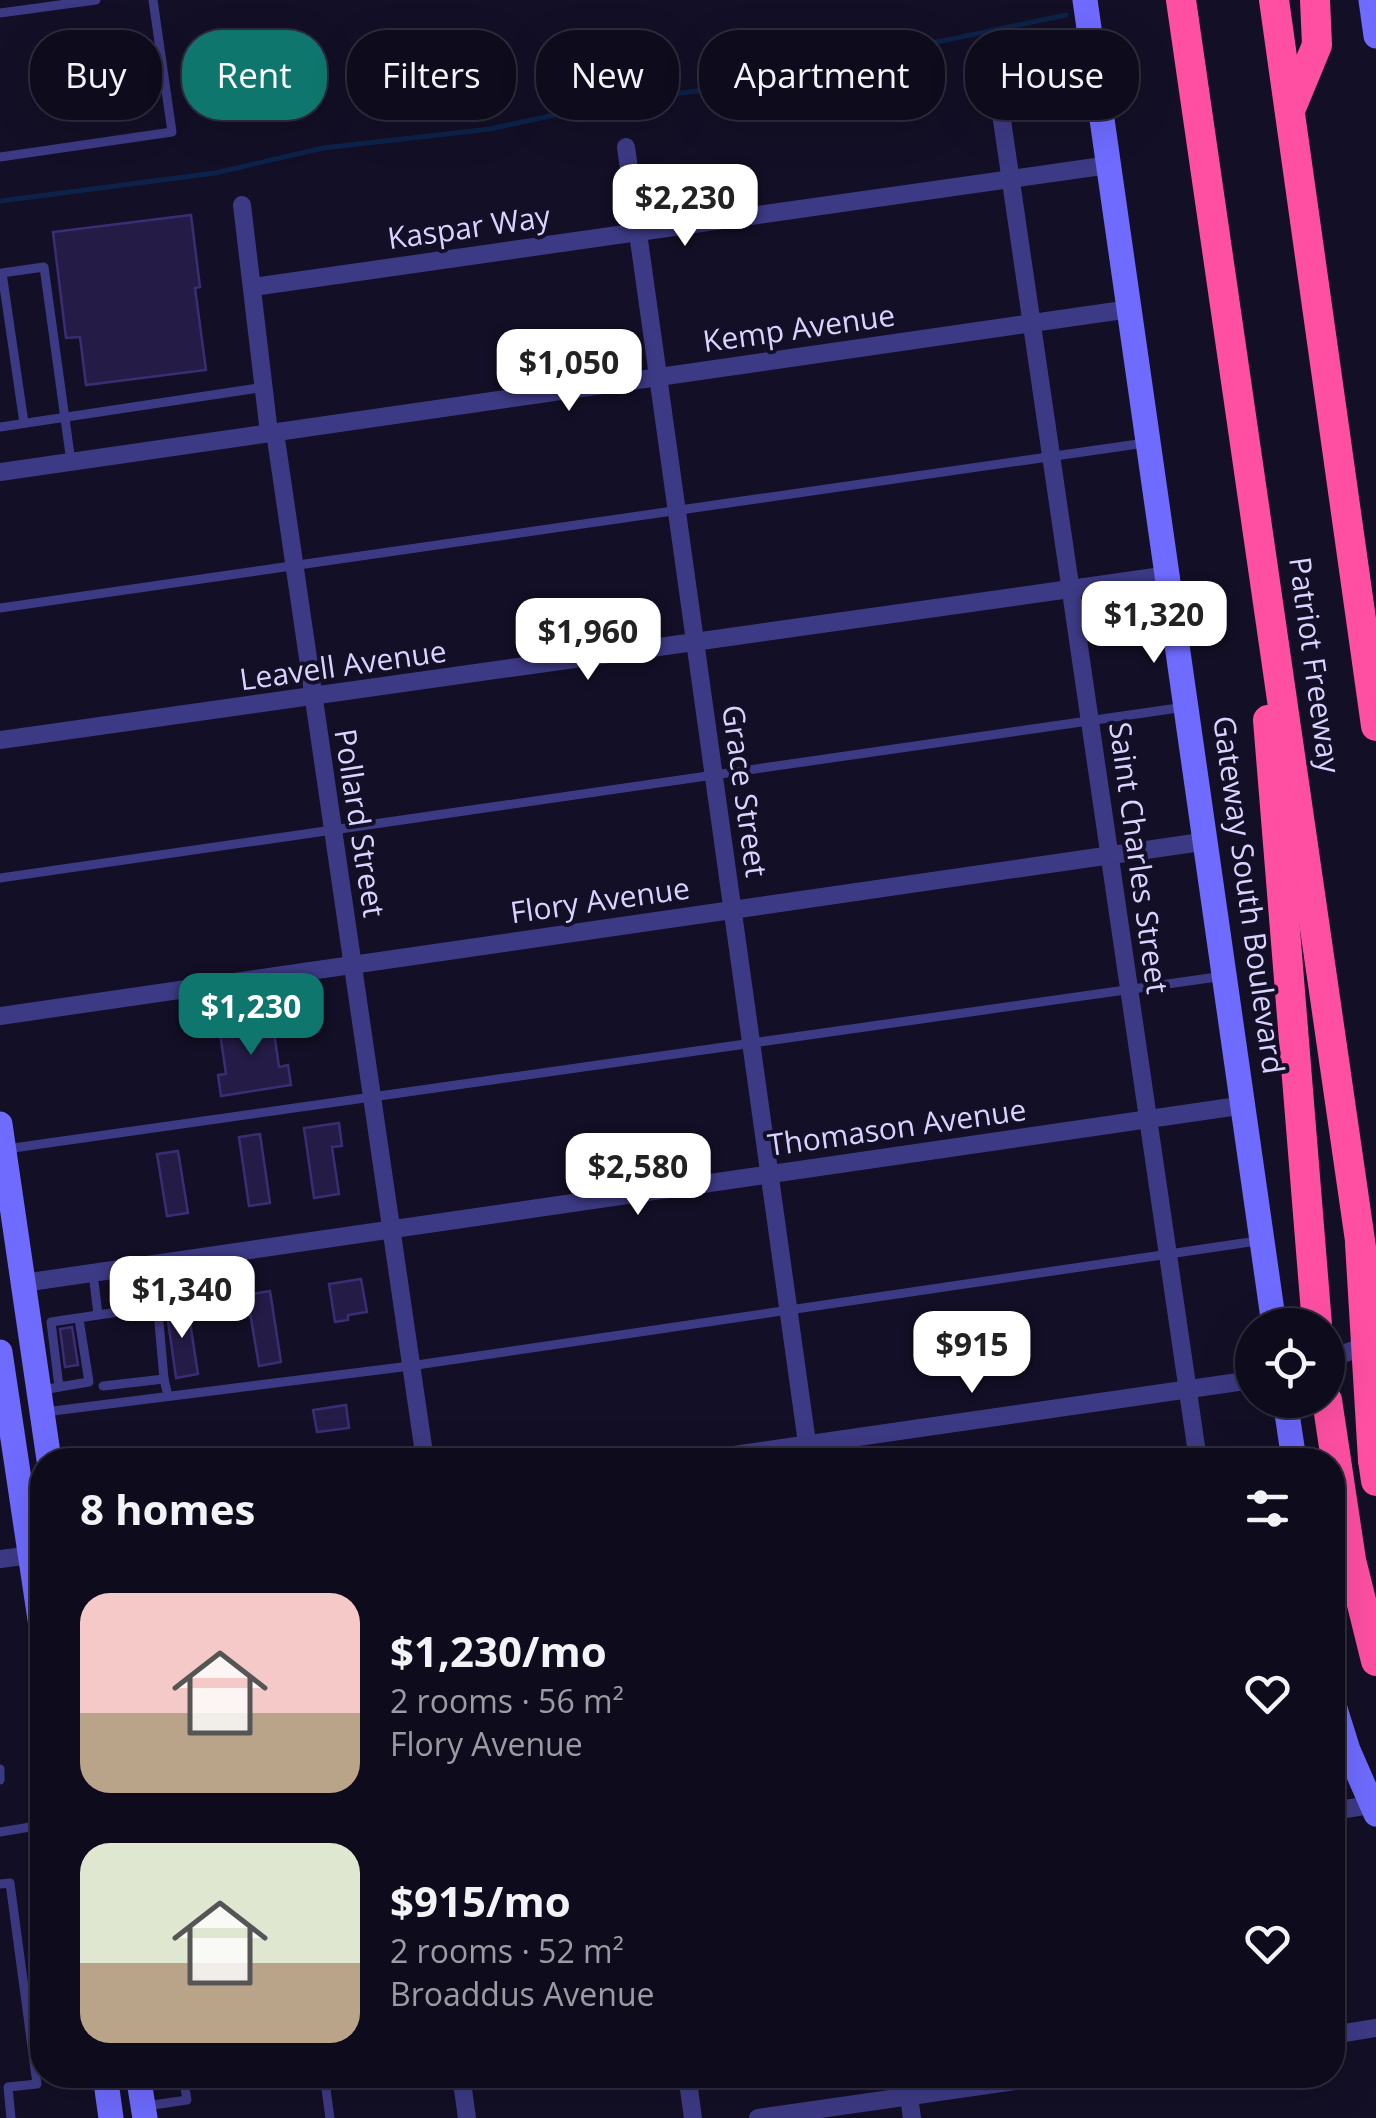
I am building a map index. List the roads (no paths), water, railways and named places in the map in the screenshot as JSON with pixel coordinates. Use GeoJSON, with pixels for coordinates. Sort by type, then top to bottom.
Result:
{"type":"FeatureCollection","features":[{"type":"Feature","properties":{"kind":"highway","name":"Patriot Freeway"},"geometry":{"type":"LineString","coordinates":[[1181,0],[1376,1341]]}},
{"type":"Feature","properties":{"kind":"highway","name":"Patriot Freeway"},"geometry":{"type":"LineString","coordinates":[[1274,0],[1376,726]]}},
{"type":"Feature","properties":{"kind":"highway"},"geometry":{"type":"LineString","coordinates":[[1291,108],[1318,45],[1315,0]]}},
{"type":"Feature","properties":{"kind":"highway"},"geometry":{"type":"LineString","coordinates":[[1243,416],[1315,1308]]}},
{"type":"Feature","properties":{"kind":"highway"},"geometry":{"type":"LineString","coordinates":[[1360,1243],[1375,1471]]}},
{"type":"Feature","properties":{"kind":"highway"},"geometry":{"type":"LineString","coordinates":[[1330,1418],[1334,1448]]}},
{"type":"Feature","properties":{"kind":"highway"},"geometry":{"type":"LineString","coordinates":[[1345,1520],[1376,1660]]}},
{"type":"Feature","properties":{"kind":"main road","name":"Gateway South Boulevard"},"geometry":{"type":"LineString","coordinates":[[1085,0],[1272,1308]]}},
{"type":"Feature","properties":{"kind":"main road"},"geometry":{"type":"LineString","coordinates":[[1371,0],[1376,36]]}},
{"type":"Feature","properties":{"kind":"main road"},"geometry":{"type":"LineString","coordinates":[[1,1132],[23,1283],[43,1342],[49,1448]]}},
{"type":"Feature","properties":{"kind":"main road"},"geometry":{"type":"LineString","coordinates":[[0,1352],[5,1418],[30,1524]]}},
{"type":"Feature","properties":{"kind":"main road"},"geometry":{"type":"LineString","coordinates":[[1288,1418],[1292,1448]]}},
{"type":"Feature","properties":{"kind":"main road"},"geometry":{"type":"LineString","coordinates":[[1345,1734],[1373,1810]]}},
{"type":"Feature","properties":{"kind":"main road"},"geometry":{"type":"LineString","coordinates":[[107,2088],[111,2118]]}},
{"type":"Feature","properties":{"kind":"street","name":"Saint Charles Street"},"geometry":{"type":"LineString","coordinates":[[1002,120],[1196,1448]]}},
{"type":"Feature","properties":{"kind":"street","name":"Grace Street"},"geometry":{"type":"LineString","coordinates":[[626,147],[807,1443]]}},
{"type":"Feature","properties":{"kind":"street","name":"Kaspar Way"},"geometry":{"type":"LineString","coordinates":[[253,288],[1110,165]]}},
{"type":"Feature","properties":{"kind":"street","name":"Pollard Street"},"geometry":{"type":"LineString","coordinates":[[242,205],[264,387],[294,565],[422,1448]]}},
{"type":"Feature","properties":{"kind":"street","name":"Kemp Avenue"},"geometry":{"type":"LineString","coordinates":[[0,472],[1130,308]]}},
{"type":"Feature","properties":{"kind":"street","name":"Leavell Avenue"},"geometry":{"type":"LineString","coordinates":[[0,740],[1169,575]]}},
{"type":"Feature","properties":{"kind":"street","name":"Flory Avenue"},"geometry":{"type":"LineString","coordinates":[[0,1016],[1208,842]]}},
{"type":"Feature","properties":{"kind":"street","name":"Thomason Avenue"},"geometry":{"type":"LineString","coordinates":[[23,1283],[1245,1106]]}},
{"type":"Feature","properties":{"kind":"street"},"geometry":{"type":"LineString","coordinates":[[1345,1353],[1376,1341]]}},
{"type":"Feature","properties":{"kind":"street"},"geometry":{"type":"LineString","coordinates":[[775,1448],[1235,1382]]}},
{"type":"Feature","properties":{"kind":"street"},"geometry":{"type":"LineString","coordinates":[[0,1559],[30,1555]]}},
{"type":"Feature","properties":{"kind":"street"},"geometry":{"type":"LineString","coordinates":[[1345,1811],[1373,1810]]}},
{"type":"Feature","properties":{"kind":"street"},"geometry":{"type":"LineString","coordinates":[[1345,2033],[1376,2028]]}},
{"type":"Feature","properties":{"kind":"street"},"geometry":{"type":"LineString","coordinates":[[463,2088],[468,2118]]}},
{"type":"Feature","properties":{"kind":"street"},"geometry":{"type":"LineString","coordinates":[[689,2088],[694,2118]]}},
{"type":"Feature","properties":{"kind":"street"},"geometry":{"type":"LineString","coordinates":[[908,2088],[912,2118]]}},
{"type":"Feature","properties":{"kind":"street"},"geometry":{"type":"LineString","coordinates":[[758,2118],[970,2088]]}},
{"type":"Feature","properties":{"kind":"lane"},"geometry":{"type":"LineString","coordinates":[[0,13],[96,0]]}},
{"type":"Feature","properties":{"kind":"lane"},"geometry":{"type":"LineString","coordinates":[[0,156],[172,132],[153,0]]}},
{"type":"Feature","properties":{"kind":"lane"},"geometry":{"type":"LineString","coordinates":[[24,423],[1,273],[44,268],[71,462]]}},
{"type":"Feature","properties":{"kind":"lane"},"geometry":{"type":"LineString","coordinates":[[0,426],[264,387]]}},
{"type":"Feature","properties":{"kind":"lane"},"geometry":{"type":"LineString","coordinates":[[0,608],[1150,442]]}},
{"type":"Feature","properties":{"kind":"lane"},"geometry":{"type":"LineString","coordinates":[[0,878],[1188,707]]}},
{"type":"Feature","properties":{"kind":"lane"},"geometry":{"type":"LineString","coordinates":[[1,1132],[371,1098],[1226,976]]}},
{"type":"Feature","properties":{"kind":"lane"},"geometry":{"type":"LineString","coordinates":[[47,1397],[106,1404],[410,1366],[1263,1240]]}},
{"type":"Feature","properties":{"kind":"lane"},"geometry":{"type":"LineString","coordinates":[[93,1273],[98,1315]]}},
{"type":"Feature","properties":{"kind":"lane"},"geometry":{"type":"LineString","coordinates":[[43,1342],[51,1322],[153,1307],[158,1311],[168,1396]]}},
{"type":"Feature","properties":{"kind":"lane"},"geometry":{"type":"LineString","coordinates":[[80,1318],[89,1382]]}},
{"type":"Feature","properties":{"kind":"lane"},"geometry":{"type":"LineString","coordinates":[[47,1397],[89,1382],[103,1386],[164,1379]]}},
{"type":"Feature","properties":{"kind":"lane"},"geometry":{"type":"LineString","coordinates":[[103,1386],[106,1404]]}},
{"type":"Feature","properties":{"kind":"lane"},"geometry":{"type":"LineString","coordinates":[[0,1768],[0,1780]]}},
{"type":"Feature","properties":{"kind":"lane"},"geometry":{"type":"LineString","coordinates":[[0,1832],[30,1828]]}},
{"type":"Feature","properties":{"kind":"lane"},"geometry":{"type":"LineString","coordinates":[[0,1884],[10,1883],[30,2027]]}},
{"type":"Feature","properties":{"kind":"lane"},"geometry":{"type":"LineString","coordinates":[[11,2118],[8,2087],[30,2085]]}},
{"type":"Feature","properties":{"kind":"lane"},"geometry":{"type":"LineString","coordinates":[[144,2112],[186,2100],[185,2088]]}},
{"type":"Feature","properties":{"kind":"lane"},"geometry":{"type":"LineString","coordinates":[[326,2088],[330,2118]]}},
{"type":"Feature","properties":{"kind":"waterway"},"geometry":{"type":"LineString","coordinates":[[0,201],[215,173],[323,148],[490,129],[623,100],[713,89],[1066,15]]}}]}
